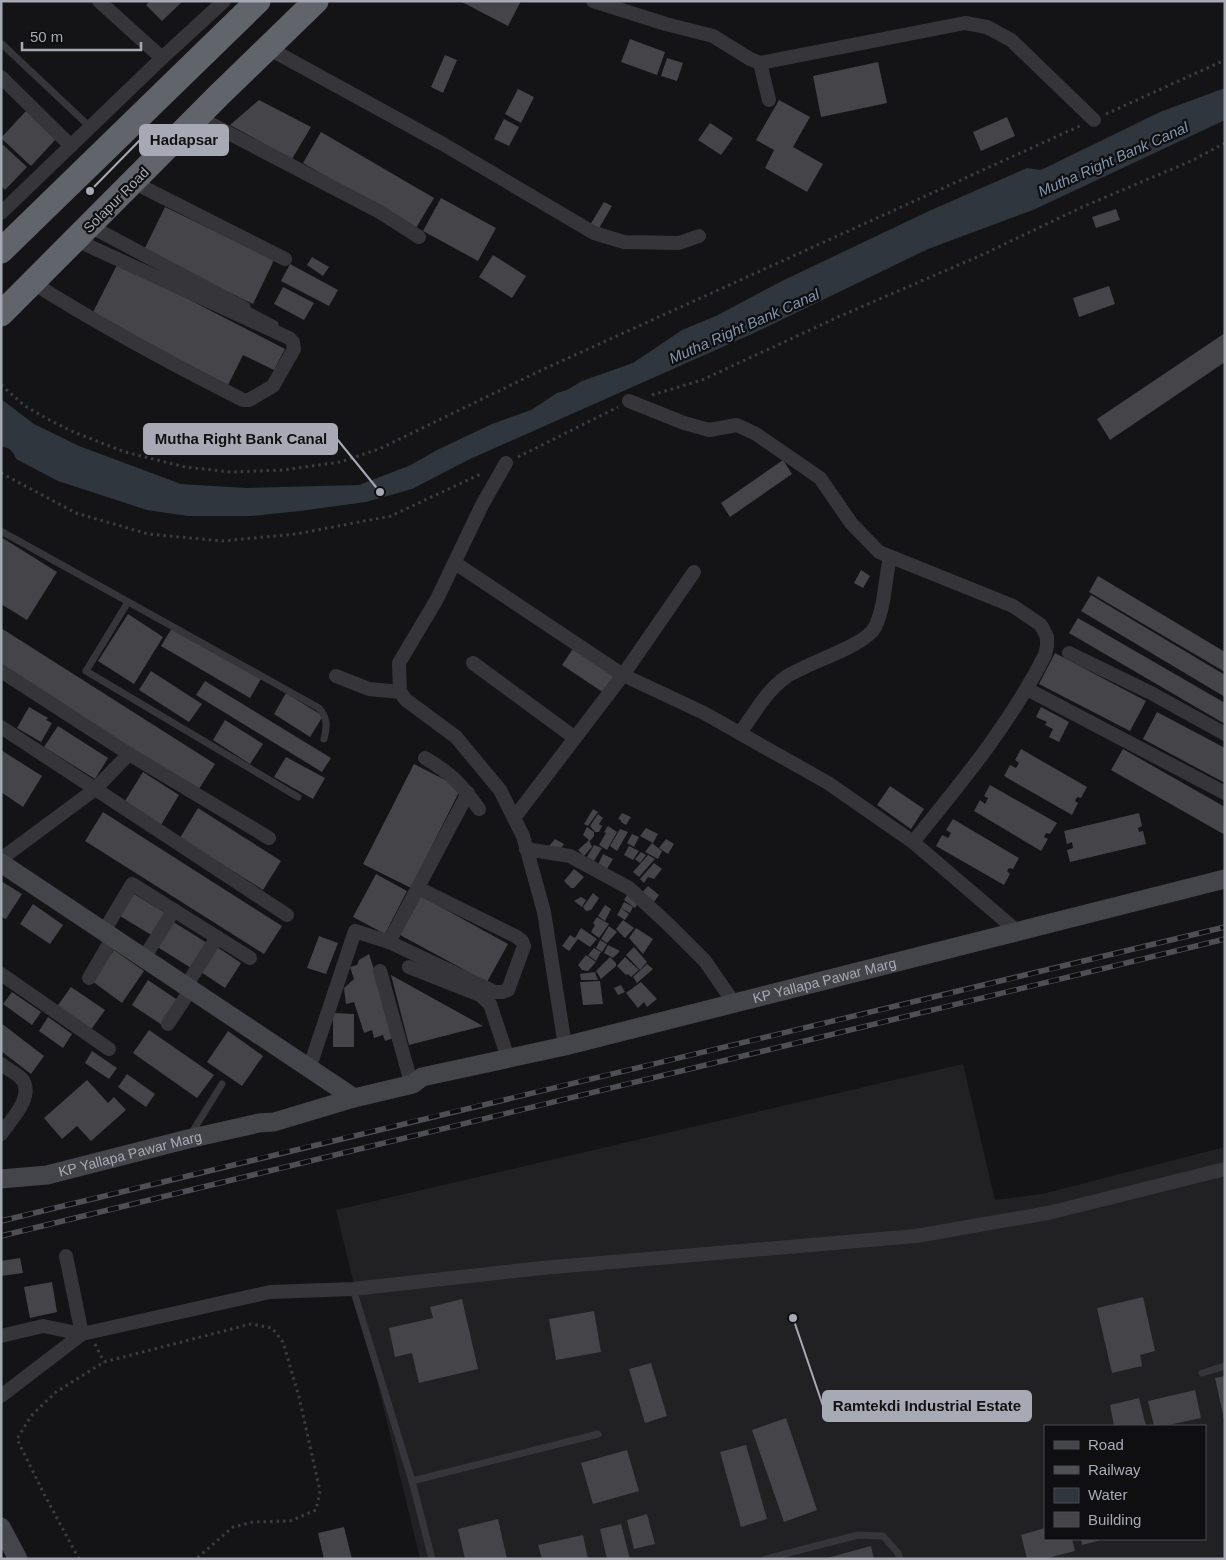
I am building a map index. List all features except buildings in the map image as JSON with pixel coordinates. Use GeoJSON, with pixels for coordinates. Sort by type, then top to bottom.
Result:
{"type":"FeatureCollection","features":[{"type":"Feature","properties":{"kind":"highway"},"geometry":{"type":"LineString","coordinates":[[1,251],[11,215],[258,1]]}},
{"type":"Feature","properties":{"kind":"highway","name":"Solapur Road"},"geometry":{"type":"LineString","coordinates":[[1,314],[316,1]]}},
{"type":"Feature","properties":{"kind":"street"},"geometry":{"type":"LineString","coordinates":[[99,1],[162,58]]}},
{"type":"Feature","properties":{"kind":"street"},"geometry":{"type":"LineString","coordinates":[[11,215],[71,146],[224,1]]}},
{"type":"Feature","properties":{"kind":"street"},"geometry":{"type":"LineString","coordinates":[[593,1],[666,24],[713,36],[750,59],[760,62],[965,23],[988,27],[1011,40],[1094,120]]}},
{"type":"Feature","properties":{"kind":"street"},"geometry":{"type":"LineString","coordinates":[[268,48],[443,144],[594,233],[624,242],[679,242],[699,236]]}},
{"type":"Feature","properties":{"kind":"street"},"geometry":{"type":"LineString","coordinates":[[760,62],[769,100]]}},
{"type":"Feature","properties":{"kind":"street"},"geometry":{"type":"LineString","coordinates":[[1,76],[71,146]]}},
{"type":"Feature","properties":{"kind":"street"},"geometry":{"type":"LineString","coordinates":[[198,117],[380,212],[419,237]]}},
{"type":"Feature","properties":{"kind":"street"},"geometry":{"type":"LineString","coordinates":[[133,182],[285,259]]}},
{"type":"Feature","properties":{"kind":"street"},"geometry":{"type":"LineString","coordinates":[[33,284],[178,366],[243,400],[248,400],[273,386],[294,349],[293,342],[289,338],[83,233]]}},
{"type":"Feature","properties":{"kind":"street"},"geometry":{"type":"LineString","coordinates":[[83,233],[248,310]]}},
{"type":"Feature","properties":{"kind":"street"},"geometry":{"type":"LineString","coordinates":[[629,402],[684,423],[709,430],[737,424],[756,434],[820,478],[851,523],[879,552],[1012,606],[1041,625],[1047,636],[1047,646],[1045,655],[1027,688],[1014,710],[971,771],[913,842]]}},
{"type":"Feature","properties":{"kind":"street"},"geometry":{"type":"LineString","coordinates":[[506,462],[482,505],[437,599],[399,663],[400,692],[406,700],[456,737],[500,790],[523,836],[544,912],[565,1046]]}},
{"type":"Feature","properties":{"kind":"street"},"geometry":{"type":"LineString","coordinates":[[740,733],[767,695],[785,678],[863,640],[874,629],[881,611],[890,557]]}},
{"type":"Feature","properties":{"kind":"street"},"geometry":{"type":"LineString","coordinates":[[455,563],[623,675],[704,713],[828,783],[913,842],[1018,932]]}},
{"type":"Feature","properties":{"kind":"street"},"geometry":{"type":"LineString","coordinates":[[514,818],[623,675],[694,572]]}},
{"type":"Feature","properties":{"kind":"street"},"geometry":{"type":"LineString","coordinates":[[1069,653],[1151,693],[1225,734]]}},
{"type":"Feature","properties":{"kind":"street"},"geometry":{"type":"LineString","coordinates":[[473,664],[575,738]]}},
{"type":"Feature","properties":{"kind":"street"},"geometry":{"type":"LineString","coordinates":[[1,671],[129,754],[269,838]]}},
{"type":"Feature","properties":{"kind":"street"},"geometry":{"type":"LineString","coordinates":[[336,676],[369,689],[400,692]]}},
{"type":"Feature","properties":{"kind":"street"},"geometry":{"type":"LineString","coordinates":[[1027,688],[1225,793]]}},
{"type":"Feature","properties":{"kind":"street"},"geometry":{"type":"LineString","coordinates":[[1,727],[94,790],[287,915]]}},
{"type":"Feature","properties":{"kind":"street"},"geometry":{"type":"LineString","coordinates":[[129,754],[94,790],[1,861],[349,1095]]}},
{"type":"Feature","properties":{"kind":"street"},"geometry":{"type":"LineString","coordinates":[[425,758],[459,782],[479,809]]}},
{"type":"Feature","properties":{"kind":"street"},"geometry":{"type":"LineString","coordinates":[[389,942],[468,793]]}},
{"type":"Feature","properties":{"kind":"street"},"geometry":{"type":"LineString","coordinates":[[526,849],[570,856],[629,888],[705,961],[734,1003]]}},
{"type":"Feature","properties":{"kind":"street","name":"KP Yallapa Pawar Marg"},"geometry":{"type":"LineString","coordinates":[[1,1180],[47,1175],[188,1139],[259,1123],[274,1122],[349,1095],[413,1084],[416,1076],[565,1046],[1225,879]]}},
{"type":"Feature","properties":{"kind":"street"},"geometry":{"type":"LineString","coordinates":[[89,978],[132,884],[250,958]]}},
{"type":"Feature","properties":{"kind":"street"},"geometry":{"type":"LineString","coordinates":[[309,1068],[356,931],[389,942],[495,992],[508,990],[524,946],[522,941],[418,888]]}},
{"type":"Feature","properties":{"kind":"street"},"geometry":{"type":"LineString","coordinates":[[144,958],[174,910]]}},
{"type":"Feature","properties":{"kind":"street"},"geometry":{"type":"LineString","coordinates":[[168,1024],[217,937]]}},
{"type":"Feature","properties":{"kind":"street"},"geometry":{"type":"LineString","coordinates":[[409,967],[480,995],[490,1004],[508,1058]]}},
{"type":"Feature","properties":{"kind":"street"},"geometry":{"type":"LineString","coordinates":[[380,971],[416,1076]]}},
{"type":"Feature","properties":{"kind":"street"},"geometry":{"type":"LineString","coordinates":[[1,974],[109,1049]]}},
{"type":"Feature","properties":{"kind":"street"},"geometry":{"type":"LineString","coordinates":[[1,1064],[21,1078],[26,1087],[25,1100],[1,1134]]}},
{"type":"Feature","properties":{"kind":"street"},"geometry":{"type":"LineString","coordinates":[[1,1336],[43,1326],[82,1334],[270,1292],[353,1290],[542,1268],[916,1236],[1048,1213],[1225,1170]]}},
{"type":"Feature","properties":{"kind":"street"},"geometry":{"type":"LineString","coordinates":[[66,1256],[82,1334]]}},
{"type":"Feature","properties":{"kind":"street"},"geometry":{"type":"LineString","coordinates":[[1,1396],[82,1334]]}},
{"type":"Feature","properties":{"kind":"street"},"geometry":{"type":"LineString","coordinates":[[1,1527],[18,1559]]}},
{"type":"Feature","properties":{"kind":"lane"},"geometry":{"type":"LineString","coordinates":[[2,44],[90,127]]}},
{"type":"Feature","properties":{"kind":"lane"},"geometry":{"type":"LineString","coordinates":[[248,310],[275,324]]}},
{"type":"Feature","properties":{"kind":"lane"},"geometry":{"type":"LineString","coordinates":[[1,531],[318,708],[326,719],[324,739]]}},
{"type":"Feature","properties":{"kind":"lane"},"geometry":{"type":"LineString","coordinates":[[128,602],[86,671],[298,797]]}},
{"type":"Feature","properties":{"kind":"lane"},"geometry":{"type":"LineString","coordinates":[[188,1139],[222,1084]]}},
{"type":"Feature","properties":{"kind":"lane"},"geometry":{"type":"LineString","coordinates":[[353,1290],[412,1481],[432,1559]]}},
{"type":"Feature","properties":{"kind":"lane"},"geometry":{"type":"LineString","coordinates":[[1202,1373],[1225,1366]]}},
{"type":"Feature","properties":{"kind":"lane"},"geometry":{"type":"LineString","coordinates":[[412,1481],[598,1434]]}},
{"type":"Feature","properties":{"kind":"lane"},"geometry":{"type":"LineString","coordinates":[[766,1559],[858,1535],[883,1536],[898,1553],[900,1559]]}},
{"type":"Feature","properties":{"kind":"path"},"geometry":{"type":"LineString","coordinates":[[1,385],[25,406],[76,433],[125,452],[185,467],[231,472],[275,470],[340,462],[379,449],[544,369],[1225,60]]}},
{"type":"Feature","properties":{"kind":"path"},"geometry":{"type":"LineString","coordinates":[[79,1559],[17,1439],[31,1416],[56,1392],[104,1362],[251,1324],[272,1328],[283,1342],[300,1397],[320,1490],[316,1510],[290,1521],[253,1522],[233,1528],[196,1559]]}},
{"type":"Feature","properties":{"kind":"shaded area"},"geometry":{"type":"Polygon","coordinates":[[[963,1064],[995,1200],[1042,1194],[1225,1147],[1225,1559],[420,1559],[336,1210],[963,1064]]]}},
{"type":"Feature","properties":{"kind":"water"},"geometry":{"type":"Polygon","coordinates":[[[1225,88],[1225,120],[1033,210],[928,249],[754,333],[470,459],[412,489],[366,502],[300,511],[251,516],[188,516],[147,510],[58,481],[16,459],[11,450],[1,447],[1,399],[34,424],[79,446],[181,484],[246,488],[359,485],[411,465],[437,450],[492,424],[531,410],[557,393],[567,390],[582,381],[633,363],[682,330],[716,316],[782,281],[929,211],[1027,168],[1041,170],[1160,112],[1225,88]]]}},
{"type":"Feature","properties":{"kind":"railway"},"geometry":{"type":"LineString","coordinates":[[1,1221],[1225,927]]}},
{"type":"Feature","properties":{"kind":"railway"},"geometry":{"type":"LineString","coordinates":[[1,1236],[1225,939]]}},
{"type":"Feature","properties":{"kind":"place","name":"Hadapsar"},"geometry":{"type":"Point","coordinates":[90,191]}},
{"type":"Feature","properties":{"kind":"place","name":"Mutha Right Bank Canal"},"geometry":{"type":"Point","coordinates":[380,492]}},
{"type":"Feature","properties":{"kind":"place","name":"Ramtekdi Industrial Estate"},"geometry":{"type":"Point","coordinates":[793,1318]}}]}
